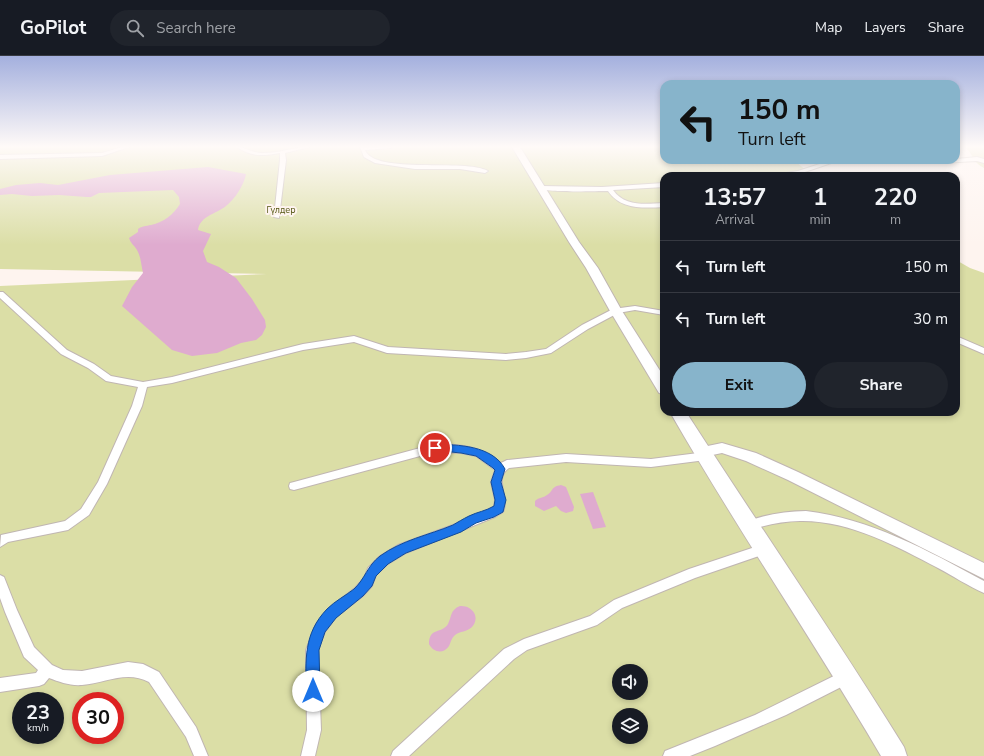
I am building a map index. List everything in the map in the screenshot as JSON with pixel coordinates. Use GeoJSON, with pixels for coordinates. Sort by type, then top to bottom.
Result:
{"type":"FeatureCollection","features":[{"type":"Feature","properties":{"kind":"main road"},"geometry":{"type":"LineString","coordinates":[[536,180],[574,242],[592,268],[616,311],[660,382]]}},
{"type":"Feature","properties":{"kind":"main road"},"geometry":{"type":"LineString","coordinates":[[681,416],[764,549],[847,676],[895,756]]}},
{"type":"Feature","properties":{"kind":"street"},"geometry":{"type":"LineString","coordinates":[[277,217],[281,180]]}},
{"type":"Feature","properties":{"kind":"street"},"geometry":{"type":"LineString","coordinates":[[541,188],[610,190],[635,189],[660,186]]}},
{"type":"Feature","properties":{"kind":"street"},"geometry":{"type":"LineString","coordinates":[[610,190],[618,200],[629,204],[660,205]]}},
{"type":"Feature","properties":{"kind":"street"},"geometry":{"type":"LineString","coordinates":[[0,294],[64,352],[91,366],[109,379],[143,385],[172,380],[303,347],[354,339],[387,350],[506,357],[542,353],[548,351],[585,327],[616,311],[635,308],[660,312]]}},
{"type":"Feature","properties":{"kind":"street"},"geometry":{"type":"LineString","coordinates":[[960,341],[984,351]]}},
{"type":"Feature","properties":{"kind":"street"},"geometry":{"type":"LineString","coordinates":[[0,542],[5,538],[68,525],[85,512],[92,503],[102,484],[137,406],[143,385]]}},
{"type":"Feature","properties":{"kind":"street"},"geometry":{"type":"LineString","coordinates":[[294,486],[435,448],[461,449],[479,453],[497,465],[500,469]]}},
{"type":"Feature","properties":{"kind":"street"},"geometry":{"type":"LineString","coordinates":[[308,756],[314,730],[312,650],[320,628],[332,613],[359,592],[368,582],[372,572],[384,560],[402,549],[457,528],[499,509],[500,500],[496,482],[500,469],[506,464],[566,458],[651,463],[705,454],[722,448],[730,449],[751,457],[984,571]]}},
{"type":"Feature","properties":{"kind":"street"},"geometry":{"type":"LineString","coordinates":[[749,525],[772,519],[806,516],[852,524],[905,545],[984,587]]}},
{"type":"Feature","properties":{"kind":"street"},"geometry":{"type":"LineString","coordinates":[[398,756],[509,654],[524,646],[593,622],[618,604],[693,573],[764,549]]}},
{"type":"Feature","properties":{"kind":"street"},"geometry":{"type":"LineString","coordinates":[[0,581],[11,612],[29,652],[47,670],[63,677],[82,678],[128,669],[143,671],[154,677],[191,732],[201,756]]}},
{"type":"Feature","properties":{"kind":"street"},"geometry":{"type":"LineString","coordinates":[[0,685],[39,679],[47,670]]}},
{"type":"Feature","properties":{"kind":"street"},"geometry":{"type":"LineString","coordinates":[[670,756],[690,749],[804,699],[847,676]]}},
{"type":"Feature","properties":{"kind":"green space","name":"Гүлдер"},"geometry":{"type":"Polygon","coordinates":[[[0,180],[660,180],[660,416],[960,416],[960,262],[984,273],[984,756],[0,756],[0,286],[267,274],[0,269],[0,180]]]}},
{"type":"Feature","properties":{"kind":"shaded area"},"geometry":{"type":"Polygon","coordinates":[[[86,180],[244,180],[239,192],[233,200],[222,209],[205,218],[199,225],[198,230],[211,234],[203,251],[207,262],[219,267],[236,278],[252,299],[265,320],[266,327],[262,335],[256,340],[241,343],[217,353],[192,356],[172,350],[122,306],[132,287],[143,273],[136,248],[129,238],[138,232],[138,229],[168,218],[180,204],[179,197],[173,190],[99,193],[91,197],[59,195],[0,195],[0,189],[16,185],[40,183],[58,185],[86,180]]]}},
{"type":"Feature","properties":{"kind":"shaded area"},"geometry":{"type":"Polygon","coordinates":[[[561,485],[566,487],[574,507],[573,511],[566,513],[561,511],[556,506],[544,511],[535,506],[536,500],[549,494],[555,487],[561,485]]]}},
{"type":"Feature","properties":{"kind":"shaded area"},"geometry":{"type":"Polygon","coordinates":[[[593,492],[606,527],[593,529],[580,494],[593,492]]]}},
{"type":"Feature","properties":{"kind":"shaded area"},"geometry":{"type":"Polygon","coordinates":[[[460,606],[468,607],[474,612],[476,619],[475,623],[470,629],[455,635],[447,649],[444,651],[436,651],[429,644],[431,635],[448,624],[454,609],[460,606]]]}},
{"type":"Feature","properties":{"kind":"route"},"geometry":{"type":"LineString","coordinates":[[313,691],[312,650],[320,628],[332,613],[359,592],[368,582],[372,572],[384,560],[402,549],[457,528],[499,509],[500,500],[496,482],[500,469],[497,465],[479,453],[461,449],[435,448]]}}]}
